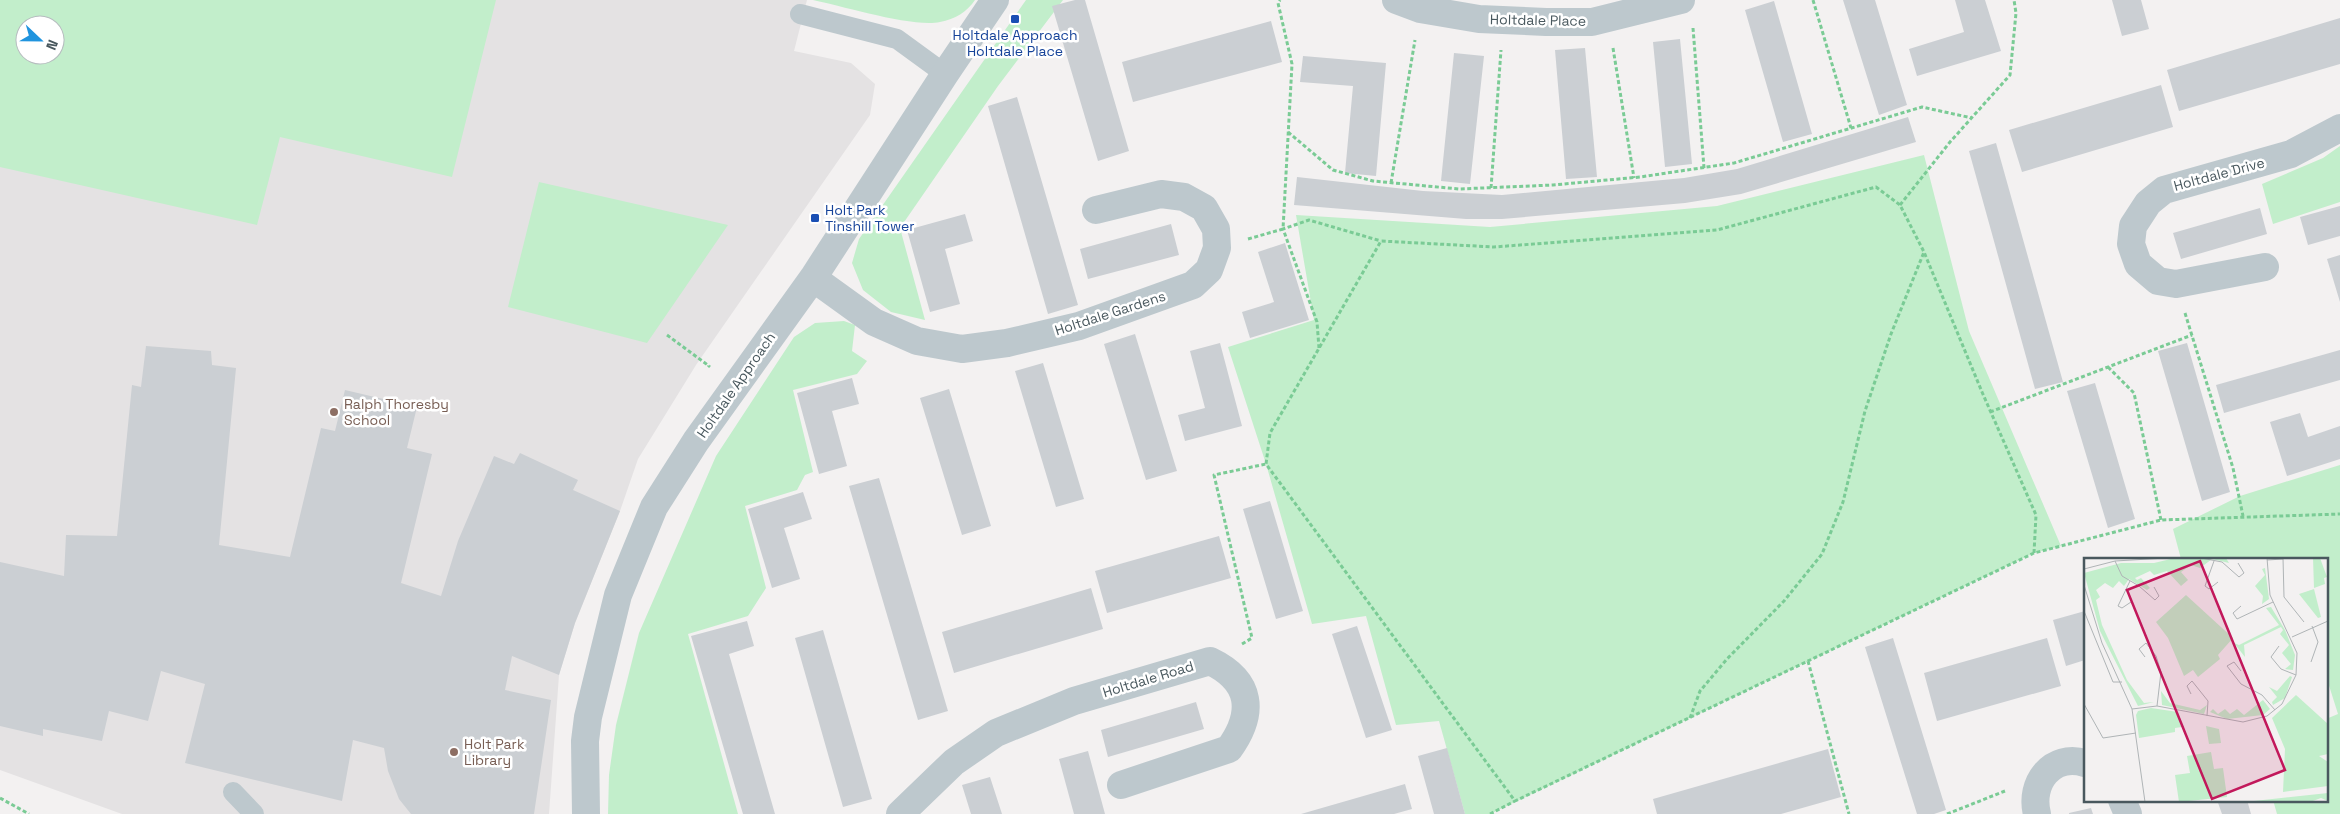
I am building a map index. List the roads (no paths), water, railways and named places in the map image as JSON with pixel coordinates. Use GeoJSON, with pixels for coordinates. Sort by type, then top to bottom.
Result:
{"type":"FeatureCollection","features":[{"type":"Feature","properties":{"kind":"street","name":"Holtdale Approach"},"geometry":{"type":"LineString","coordinates":[[586,814],[585,741],[588,717],[618,595],[654,507],[696,441],[812,278],[945,74],[996,0]]}},
{"type":"Feature","properties":{"kind":"street","name":"Holtdale Place"},"geometry":{"type":"LineString","coordinates":[[1408,5],[1479,19],[1592,22],[1608,18],[1687,10]]}},
{"type":"Feature","properties":{"kind":"street","name":"Holtdale Drive"},"geometry":{"type":"LineString","coordinates":[[2265,267],[2176,284],[2158,281],[2138,264],[2131,244],[2133,226],[2148,203],[2164,190],[2291,154],[2340,128]]}},
{"type":"Feature","properties":{"kind":"street","name":"Holtdale Gardens"},"geometry":{"type":"LineString","coordinates":[[812,278],[874,322],[917,340],[962,349],[1007,343],[1079,326],[1193,285],[1209,270],[1217,248],[1216,229],[1204,208],[1184,196],[1162,194],[1096,210]]}},
{"type":"Feature","properties":{"kind":"street","name":"Holtdale Road"},"geometry":{"type":"LineString","coordinates":[[900,814],[954,762],[996,733],[1074,701],[1210,661],[1225,668],[1240,685],[1246,705],[1244,725],[1229,749],[1121,785]]}},
{"type":"Feature","properties":{"kind":"street"},"geometry":{"type":"LineString","coordinates":[[2037,814],[2035,793],[2040,777],[2055,764],[2076,760],[2084,763]]}},
{"type":"Feature","properties":{"kind":"street"},"geometry":{"type":"LineString","coordinates":[[2123,802],[2128,814]]}},
{"type":"Feature","properties":{"kind":"lane"},"geometry":{"type":"LineString","coordinates":[[800,14],[897,39],[945,74]]}},
{"type":"Feature","properties":{"kind":"lane"},"geometry":{"type":"LineString","coordinates":[[233,792],[254,814]]}},
{"type":"Feature","properties":{"kind":"place","name":"Holtdale Approach Holtdale Place"},"geometry":{"type":"Point","coordinates":[1015,19]}},
{"type":"Feature","properties":{"kind":"place","name":"Holt Park Tinshill Tower"},"geometry":{"type":"Point","coordinates":[815,218]}},
{"type":"Feature","properties":{"kind":"place","name":"Ralph Thoresby School"},"geometry":{"type":"Point","coordinates":[334,412]}},
{"type":"Feature","properties":{"kind":"place","name":"Holt Park Library"},"geometry":{"type":"Point","coordinates":[454,752]}}]}
